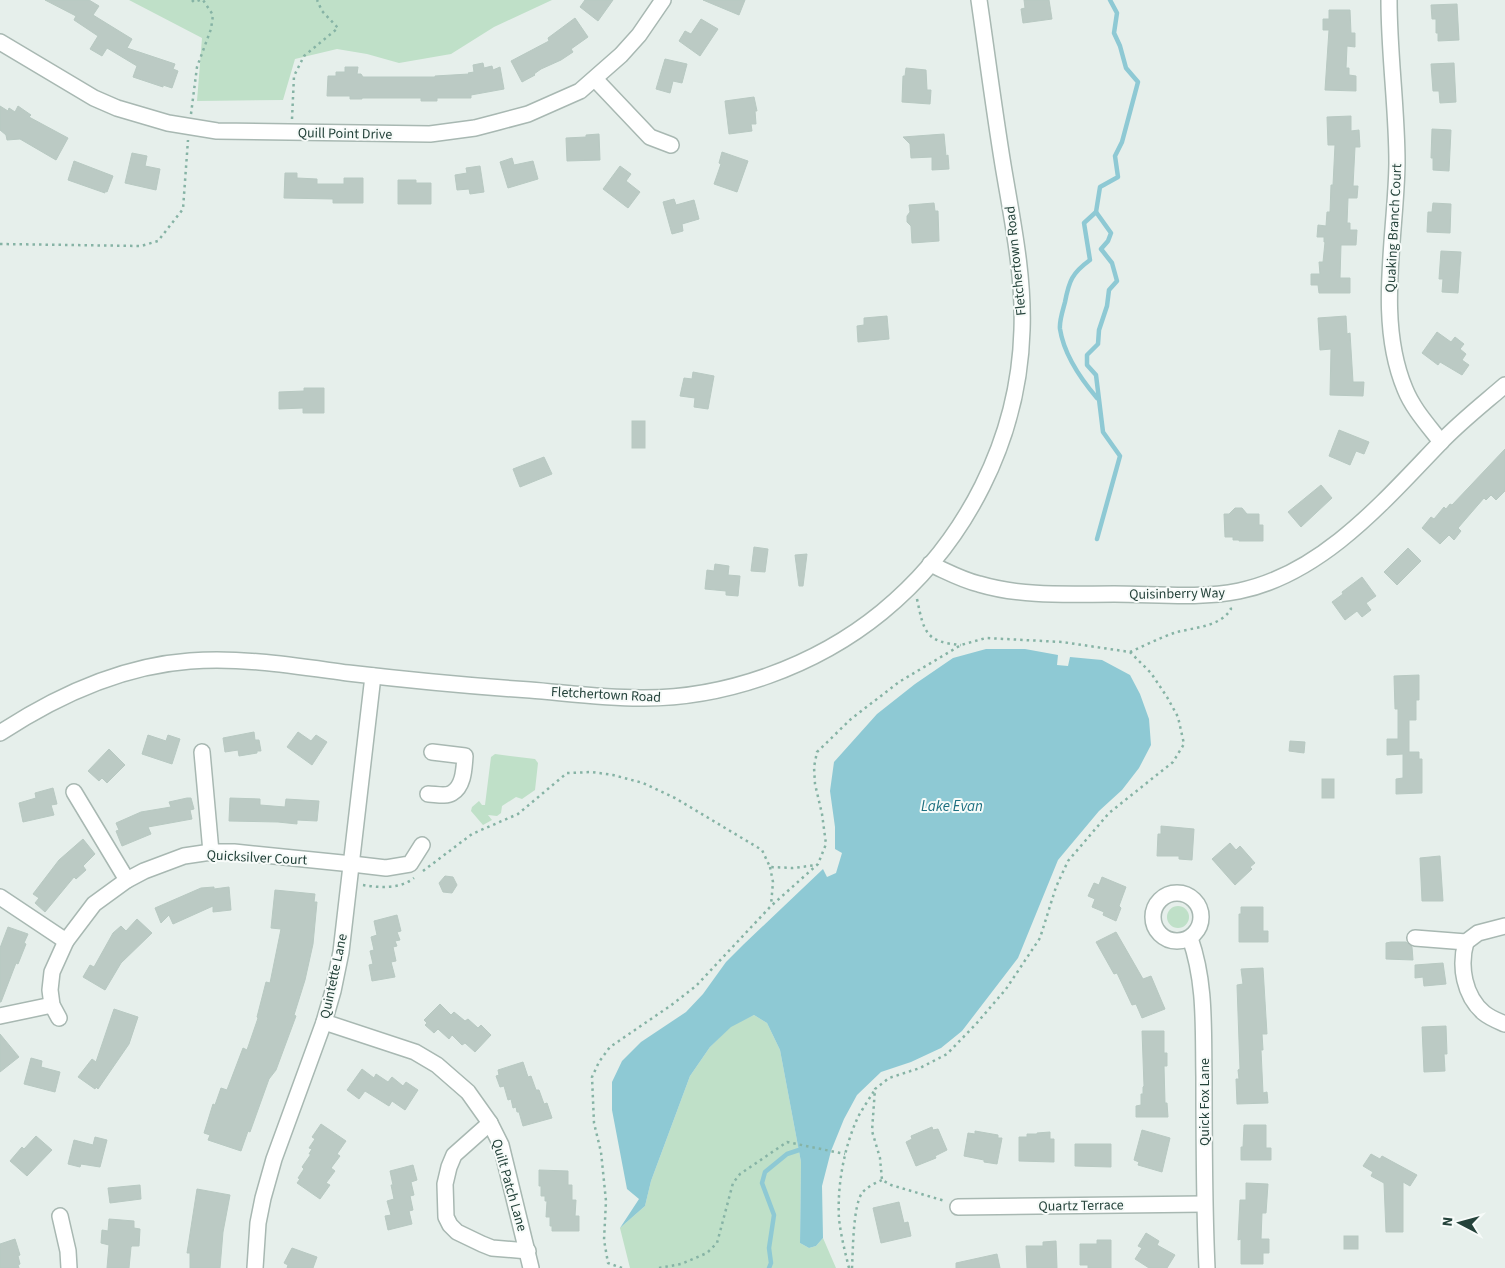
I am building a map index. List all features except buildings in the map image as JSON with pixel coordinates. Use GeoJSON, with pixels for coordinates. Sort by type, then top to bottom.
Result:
{"type":"FeatureCollection","features":[{"type":"Feature","properties":{"kind":"street","name":"Quill Point Drive"},"geometry":{"type":"LineString","coordinates":[[0,42],[94,98],[168,123],[217,131],[430,134],[475,128],[528,114],[580,91],[621,55],[639,35],[663,0]]}},
{"type":"Feature","properties":{"kind":"street","name":"Fletchertown Road"},"geometry":{"type":"LineString","coordinates":[[0,733],[40,708],[86,686],[128,672],[166,664],[215,660],[253,661],[472,686],[640,698],[678,696],[705,692],[763,677],[811,657],[850,635],[877,616],[914,583],[968,514],[1000,448],[1014,396],[1021,339],[1021,291],[979,0]]}},
{"type":"Feature","properties":{"kind":"street","name":"Quaking Branch Court"},"geometry":{"type":"LineString","coordinates":[[1389,0],[1389,35],[1397,161],[1390,301],[1393,349],[1405,390],[1418,413],[1441,442]]}},
{"type":"Feature","properties":{"kind":"street"},"geometry":{"type":"LineString","coordinates":[[595,79],[650,137],[671,145]]}},
{"type":"Feature","properties":{"kind":"street","name":"Quisinberry Way"},"geometry":{"type":"LineString","coordinates":[[930,564],[977,584],[1015,592],[1048,594],[1208,594],[1228,592],[1262,584],[1307,563],[1374,511],[1441,442],[1505,385]]}},
{"type":"Feature","properties":{"kind":"street","name":"Quintette Lane"},"geometry":{"type":"LineString","coordinates":[[255,1268],[258,1223],[263,1198],[277,1151],[324,1022],[341,952],[373,676]]}},
{"type":"Feature","properties":{"kind":"street"},"geometry":{"type":"LineString","coordinates":[[202,752],[211,852]]}},
{"type":"Feature","properties":{"kind":"street"},"geometry":{"type":"LineString","coordinates":[[428,794],[443,795],[452,793],[460,783],[464,773],[465,756],[432,752]]}},
{"type":"Feature","properties":{"kind":"street"},"geometry":{"type":"LineString","coordinates":[[74,792],[127,880]]}},
{"type":"Feature","properties":{"kind":"street","name":"Quicksilver Court"},"geometry":{"type":"LineString","coordinates":[[0,1016],[55,1012],[50,990],[52,972],[66,941],[94,904],[127,880],[174,859],[211,852],[234,852],[386,868],[410,864],[422,846]]}},
{"type":"Feature","properties":{"kind":"street"},"geometry":{"type":"LineString","coordinates":[[0,897],[66,941]]}},
{"type":"Feature","properties":{"kind":"street"},"geometry":{"type":"LineString","coordinates":[[1505,926],[1478,932],[1466,942],[1462,966],[1463,977],[1468,990],[1483,1013],[1505,1024]]}},
{"type":"Feature","properties":{"kind":"street","name":"Quick Fox Lane"},"geometry":{"type":"LineString","coordinates":[[1190,938],[1197,957],[1203,998],[1204,1204],[1207,1268]]}},
{"type":"Feature","properties":{"kind":"street"},"geometry":{"type":"LineString","coordinates":[[1414,938],[1466,942]]}},
{"type":"Feature","properties":{"kind":"street","name":"Quilt Patch Lane"},"geometry":{"type":"LineString","coordinates":[[324,1022],[415,1052],[438,1065],[468,1092],[490,1122],[504,1152],[531,1268]]}},
{"type":"Feature","properties":{"kind":"street"},"geometry":{"type":"LineString","coordinates":[[490,1122],[454,1155],[445,1184],[446,1217],[450,1225],[457,1232],[482,1244],[492,1248],[528,1251]]}},
{"type":"Feature","properties":{"kind":"street","name":"Quartz Terrace"},"geometry":{"type":"LineString","coordinates":[[958,1207],[1204,1204]]}},
{"type":"Feature","properties":{"kind":"street"},"geometry":{"type":"LineString","coordinates":[[60,1216],[68,1251],[69,1268]]}},
{"type":"Feature","properties":{"kind":"path"},"geometry":{"type":"LineString","coordinates":[[0,244],[141,246],[158,241],[182,209],[189,127],[197,67],[214,16],[202,0],[194,2],[192,0]]}},
{"type":"Feature","properties":{"kind":"path"},"geometry":{"type":"LineString","coordinates":[[292,132],[294,76],[304,56],[338,28],[322,11],[317,0]]}},
{"type":"Feature","properties":{"kind":"path"},"geometry":{"type":"LineString","coordinates":[[914,583],[922,622],[929,636],[942,643],[961,645]]}},
{"type":"Feature","properties":{"kind":"path"},"geometry":{"type":"LineString","coordinates":[[622,1268],[608,1263],[604,1240],[606,1200],[601,1152],[594,1123],[592,1076],[610,1047],[696,986],[771,906],[818,864],[826,844],[815,784],[814,767],[817,752],[852,719],[899,682],[961,645],[986,638],[1062,642],[1130,652],[1173,634],[1212,624],[1225,618],[1231,609],[1228,592]]}},
{"type":"Feature","properties":{"kind":"path"},"geometry":{"type":"LineString","coordinates":[[850,1268],[842,1239],[839,1218],[840,1187],[845,1154],[858,1118],[874,1089],[889,1078],[920,1068],[947,1054],[976,1024],[1006,990],[1040,938],[1056,887],[1068,861],[1109,813],[1173,762],[1184,744],[1178,717],[1167,697],[1151,673],[1130,652]]}},
{"type":"Feature","properties":{"kind":"path"},"geometry":{"type":"LineString","coordinates":[[363,885],[378,888],[406,884],[472,834],[518,814],[567,774],[592,772],[643,783],[675,798],[762,850],[770,867],[772,882],[771,906]]}},
{"type":"Feature","properties":{"kind":"path"},"geometry":{"type":"LineString","coordinates":[[770,867],[793,868],[818,864]]}},
{"type":"Feature","properties":{"kind":"path"},"geometry":{"type":"LineString","coordinates":[[874,1089],[872,1131],[880,1158],[882,1180]]}},
{"type":"Feature","properties":{"kind":"path"},"geometry":{"type":"LineString","coordinates":[[660,1268],[681,1264],[706,1253],[716,1244],[734,1183],[740,1174],[787,1142],[845,1154]]}},
{"type":"Feature","properties":{"kind":"path"},"geometry":{"type":"LineString","coordinates":[[882,1180],[891,1185],[937,1198],[958,1207]]}},
{"type":"Feature","properties":{"kind":"path"},"geometry":{"type":"LineString","coordinates":[[850,1268],[857,1203],[863,1192],[872,1184],[882,1180]]}},
{"type":"Feature","properties":{"kind":"green space"},"geometry":{"type":"Polygon","coordinates":[[[129,0],[552,0],[494,27],[451,54],[399,63],[367,54],[337,49],[295,59],[283,100],[197,101],[202,38],[129,0]]]}},
{"type":"Feature","properties":{"kind":"green space"},"geometry":{"type":"Polygon","coordinates":[[[495,754],[535,759],[538,763],[535,790],[522,799],[516,797],[502,806],[501,813],[497,816],[488,815],[492,820],[483,825],[471,811],[472,807],[479,801],[482,805],[485,805],[491,757],[495,754]]]}},
{"type":"Feature","properties":{"kind":"green space"},"geometry":{"type":"Polygon","coordinates":[[[1178,906],[1186,909],[1189,917],[1186,925],[1178,928],[1170,925],[1167,917],[1170,909],[1178,906]]]}},
{"type":"Feature","properties":{"kind":"green space"},"geometry":{"type":"Polygon","coordinates":[[[754,1015],[767,1023],[780,1050],[801,1162],[800,1243],[809,1248],[816,1246],[823,1238],[836,1268],[630,1268],[620,1228],[645,1206],[651,1181],[690,1076],[710,1047],[731,1026],[754,1015]]]}},
{"type":"Feature","properties":{"kind":"water","name":"Lake Evan"},"geometry":{"type":"Polygon","coordinates":[[[986,649],[1025,649],[1058,655],[1057,665],[1068,666],[1070,657],[1102,660],[1130,675],[1140,694],[1149,719],[1151,745],[1139,768],[1122,790],[1099,811],[1058,860],[1018,958],[962,1031],[941,1048],[911,1062],[881,1072],[857,1095],[844,1119],[831,1151],[822,1186],[823,1238],[816,1246],[809,1248],[800,1243],[801,1162],[780,1050],[767,1023],[754,1015],[731,1027],[710,1047],[690,1076],[651,1181],[645,1206],[620,1228],[639,1199],[627,1189],[612,1110],[612,1082],[622,1061],[641,1042],[686,1012],[703,994],[726,962],[823,869],[827,877],[836,873],[842,853],[835,849],[835,827],[830,791],[834,762],[877,714],[915,684],[953,658],[986,649]]]}},
{"type":"Feature","properties":{"kind":"waterway"},"geometry":{"type":"LineString","coordinates":[[1097,539],[1120,456],[1103,432],[1096,375],[1087,365],[1087,355],[1098,344],[1099,330],[1107,306],[1109,290],[1117,281],[1112,263],[1101,249],[1108,241],[1111,233],[1096,212],[1100,187],[1118,177],[1115,156],[1122,142],[1138,82],[1126,68],[1114,33],[1117,13],[1110,0]]}},
{"type":"Feature","properties":{"kind":"waterway"},"geometry":{"type":"LineString","coordinates":[[1096,212],[1084,223],[1090,260],[1072,278],[1061,316],[1060,329],[1069,357],[1097,398]]}},
{"type":"Feature","properties":{"kind":"waterway"},"geometry":{"type":"LineString","coordinates":[[769,1268],[771,1263],[769,1248],[774,1215],[762,1183],[765,1172],[787,1154],[799,1150]]}}]}
